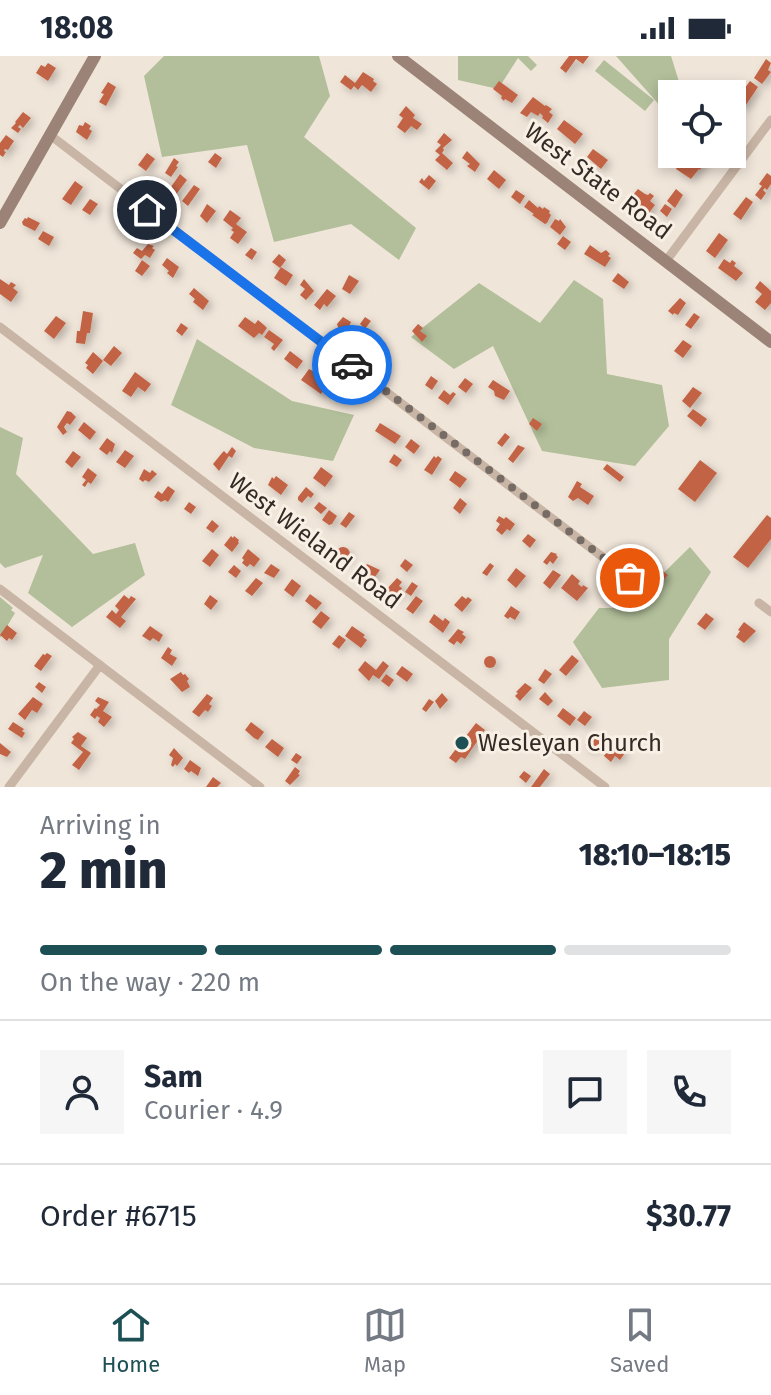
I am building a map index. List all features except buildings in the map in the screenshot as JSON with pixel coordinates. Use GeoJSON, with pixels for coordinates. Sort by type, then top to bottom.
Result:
{"type":"FeatureCollection","features":[{"type":"Feature","properties":{"kind":"street"},"geometry":{"type":"LineString","coordinates":[[0,223],[95,56]]}},
{"type":"Feature","properties":{"kind":"street","name":"West State Road"},"geometry":{"type":"LineString","coordinates":[[398,56],[666,261],[768,334]]}},
{"type":"Feature","properties":{"kind":"street"},"geometry":{"type":"LineString","coordinates":[[666,261],[771,120]]}},
{"type":"Feature","properties":{"kind":"street"},"geometry":{"type":"LineString","coordinates":[[50,135],[630,578]]}},
{"type":"Feature","properties":{"kind":"street","name":"West Wieland Road"},"geometry":{"type":"LineString","coordinates":[[0,327],[605,787]]}},
{"type":"Feature","properties":{"kind":"street"},"geometry":{"type":"LineString","coordinates":[[0,589],[260,787]]}},
{"type":"Feature","properties":{"kind":"street"},"geometry":{"type":"LineString","coordinates":[[759,603],[771,612]]}},
{"type":"Feature","properties":{"kind":"street"},"geometry":{"type":"LineString","coordinates":[[9,787],[100,665]]}},
{"type":"Feature","properties":{"kind":"green space"},"geometry":{"type":"Polygon","coordinates":[[[164,56],[319,56],[330,96],[304,137],[416,228],[399,260],[351,224],[274,242],[247,145],[162,157],[144,76],[164,56]]]}},
{"type":"Feature","properties":{"kind":"green space"},"geometry":{"type":"Polygon","coordinates":[[[458,56],[528,56],[537,65],[531,71],[518,58],[498,89],[458,80],[458,56]]]}},
{"type":"Feature","properties":{"kind":"green space"},"geometry":{"type":"Polygon","coordinates":[[[616,56],[671,56],[678,80],[658,80],[658,103],[616,56]]]}},
{"type":"Feature","properties":{"kind":"green space"},"geometry":{"type":"Polygon","coordinates":[[[604,60],[654,100],[645,111],[595,71],[604,60]]]}},
{"type":"Feature","properties":{"kind":"green space"},"geometry":{"type":"Polygon","coordinates":[[[574,280],[603,299],[607,374],[662,385],[669,426],[635,466],[542,451],[493,346],[454,369],[411,337],[479,283],[540,323],[574,280]]]}},
{"type":"Feature","properties":{"kind":"green space"},"geometry":{"type":"Polygon","coordinates":[[[197,339],[292,401],[354,415],[333,461],[254,448],[171,405],[197,339]]]}},
{"type":"Feature","properties":{"kind":"green space"},"geometry":{"type":"Polygon","coordinates":[[[0,427],[23,438],[16,474],[93,554],[135,543],[145,575],[72,627],[28,593],[43,555],[5,568],[0,563],[0,427]]]}},
{"type":"Feature","properties":{"kind":"green space"},"geometry":{"type":"Polygon","coordinates":[[[690,547],[711,572],[669,639],[669,680],[602,688],[573,642],[599,608],[628,608],[690,547]]]}},
{"type":"Feature","properties":{"kind":"green space"},"geometry":{"type":"Polygon","coordinates":[[[0,597],[15,613],[0,638],[0,597]]]}},
{"type":"Feature","properties":{"kind":"way so far"},"geometry":{"type":"LineString","coordinates":[[352,365],[630,578]]}},
{"type":"Feature","properties":{"kind":"place","name":"Wesleyan Church"},"geometry":{"type":"Point","coordinates":[462,743]}},
{"type":"Feature","properties":{"kind":"route"},"geometry":{"type":"LineString","coordinates":[[147,210],[352,365]]}}]}
